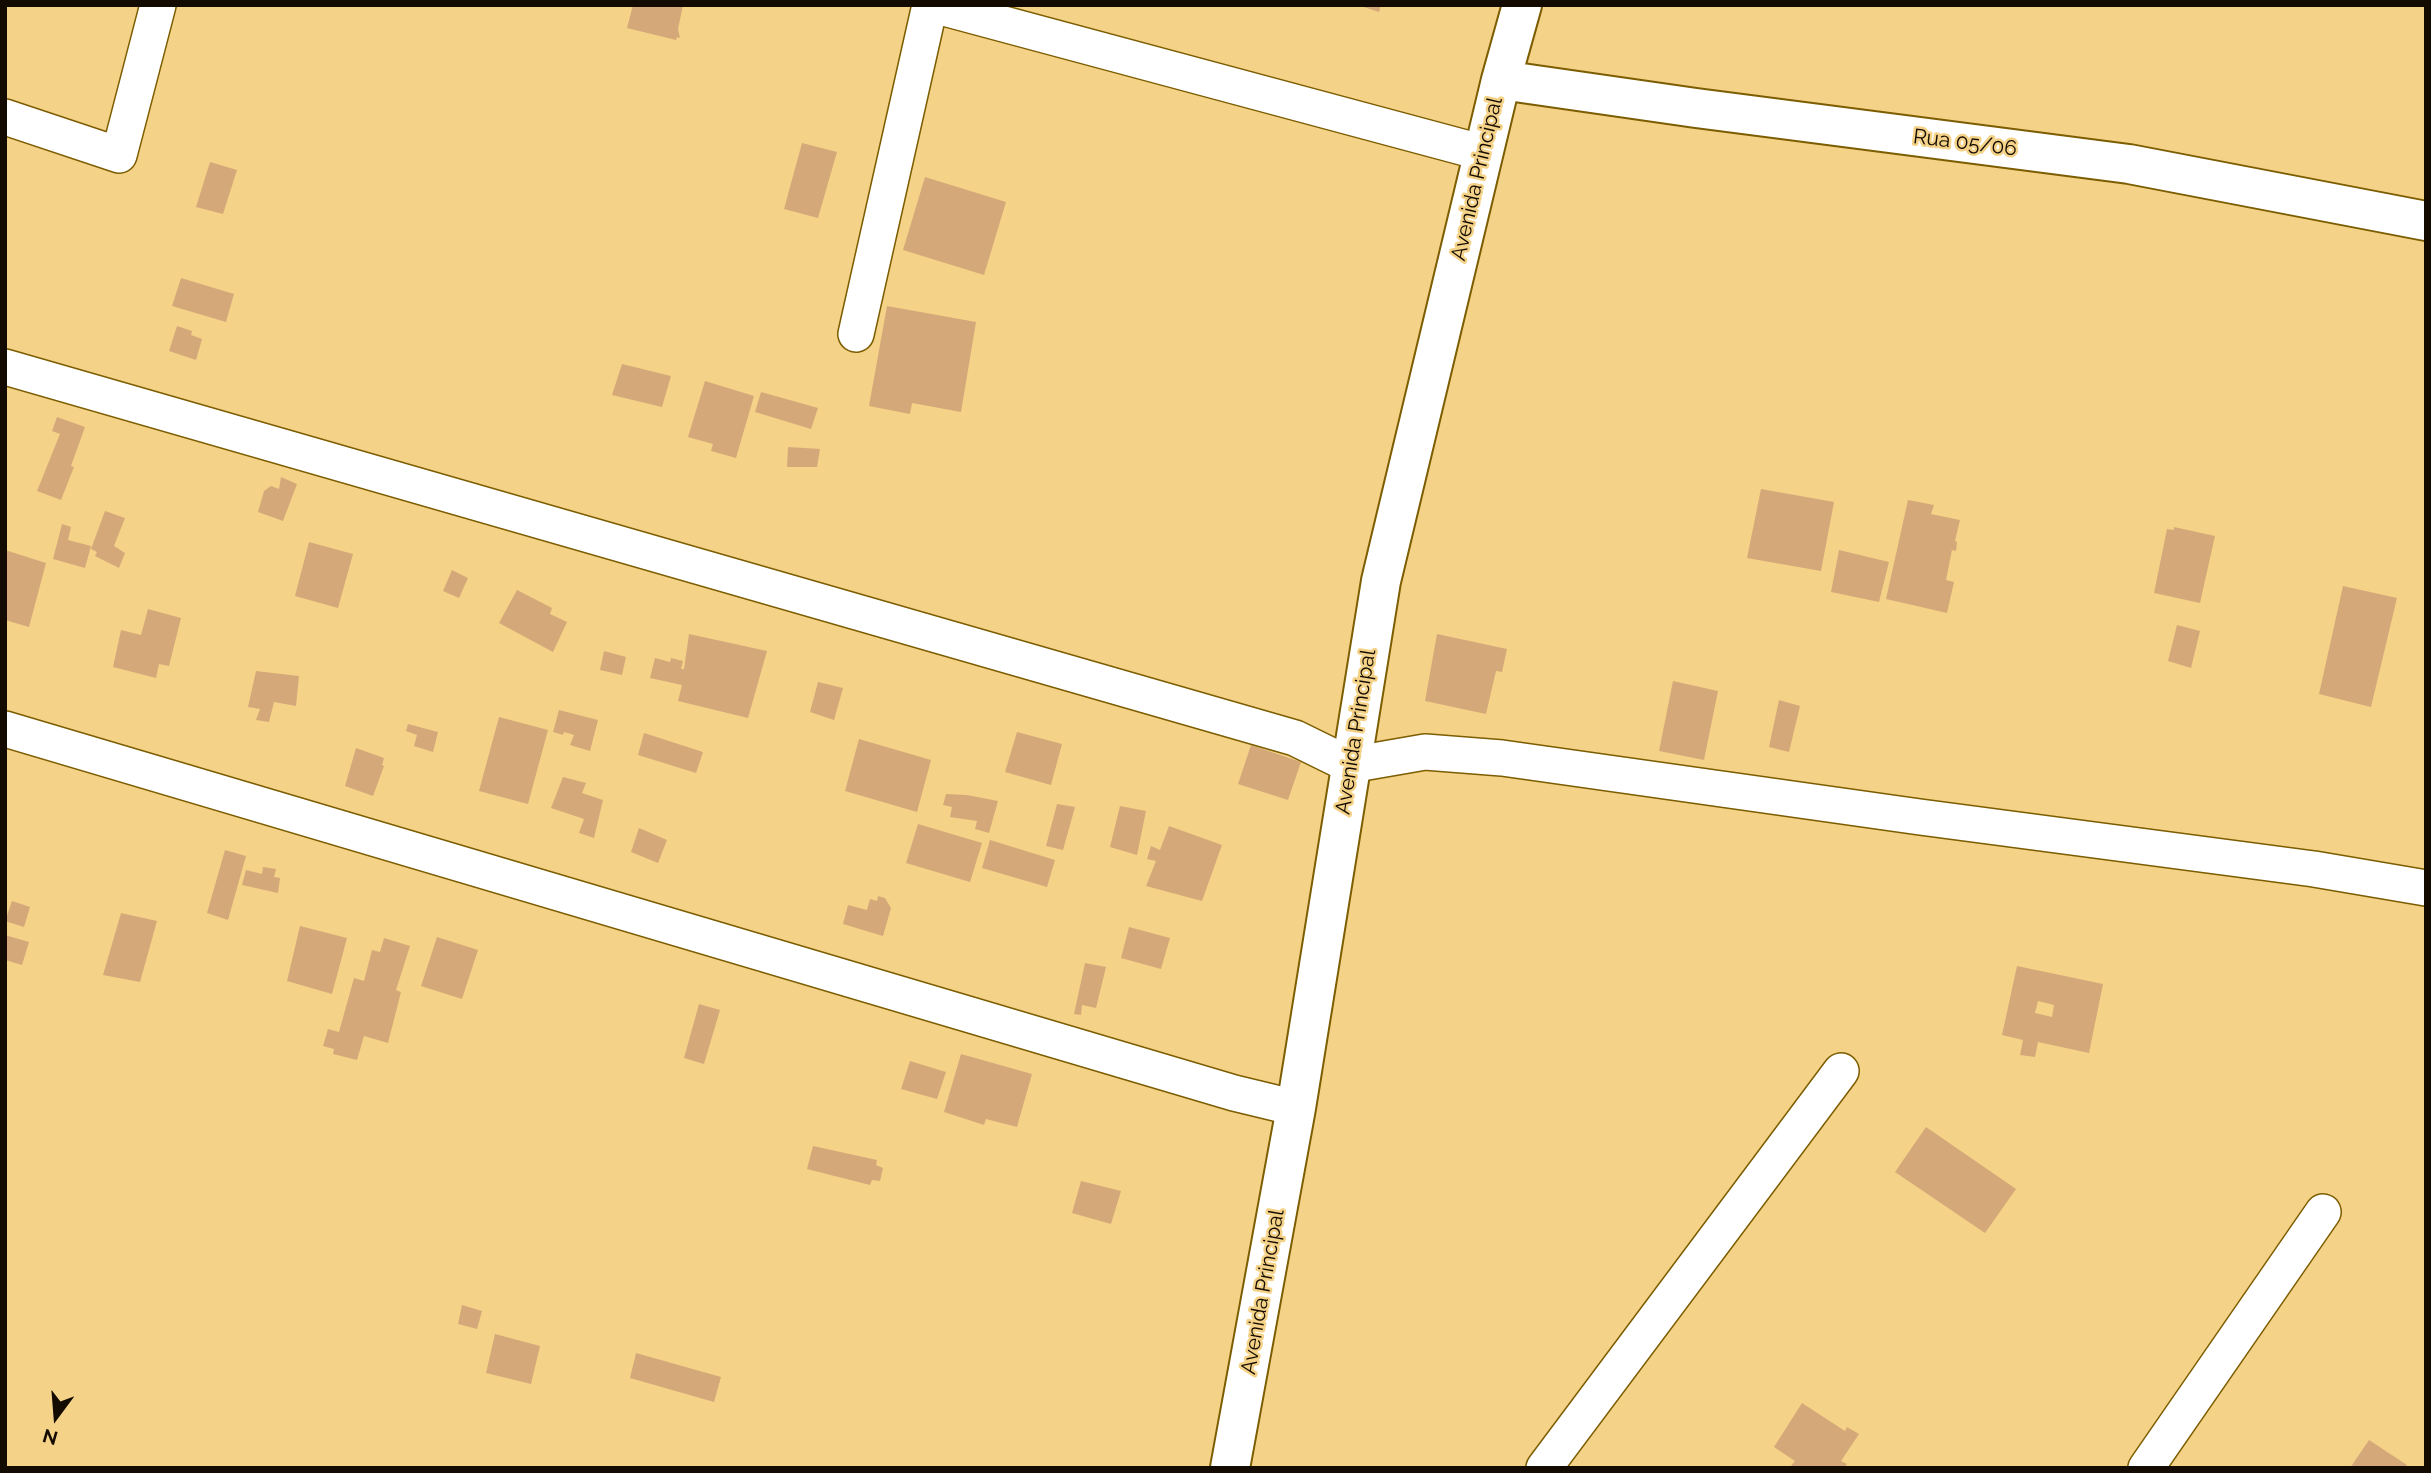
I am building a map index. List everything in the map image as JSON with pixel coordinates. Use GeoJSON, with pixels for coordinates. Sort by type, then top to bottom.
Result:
{"type":"FeatureCollection","features":[{"type":"Feature","properties":{"kind":"street"},"geometry":{"type":"LineString","coordinates":[[5,117],[118,155],[158,5]]}},
{"type":"Feature","properties":{"kind":"street"},"geometry":{"type":"LineString","coordinates":[[856,334],[931,5],[1484,153]]}},
{"type":"Feature","properties":{"kind":"street","name":"Avenida Principal"},"geometry":{"type":"LineString","coordinates":[[1230,1468],[1296,1108],[1381,581],[1501,80],[1522,5]]}},
{"type":"Feature","properties":{"kind":"street","name":"Rua 05/06"},"geometry":{"type":"LineString","coordinates":[[1501,80],[2129,164],[2426,221]]}},
{"type":"Feature","properties":{"kind":"street"},"geometry":{"type":"LineString","coordinates":[[5,367],[1295,738],[1350,765],[1425,752],[1502,758],[2314,869],[2426,888]]}},
{"type":"Feature","properties":{"kind":"street"},"geometry":{"type":"LineString","coordinates":[[5,729],[1234,1093],[1296,1108]]}},
{"type":"Feature","properties":{"kind":"street"},"geometry":{"type":"LineString","coordinates":[[1544,1468],[1841,1071]]}},
{"type":"Feature","properties":{"kind":"street"},"geometry":{"type":"LineString","coordinates":[[2146,1468],[2323,1212]]}},
{"type":"Feature","properties":{"kind":"building"},"geometry":{"type":"Polygon","coordinates":[[[633,5],[683,5],[678,29],[680,38],[677,37],[676,40],[627,28],[633,5]]]}},
{"type":"Feature","properties":{"kind":"building"},"geometry":{"type":"Polygon","coordinates":[[[1358,5],[1381,5],[1379,12],[1358,5]]]}},
{"type":"Feature","properties":{"kind":"building"},"geometry":{"type":"Polygon","coordinates":[[[802,143],[837,152],[818,218],[784,209],[802,143]]]}},
{"type":"Feature","properties":{"kind":"building"},"geometry":{"type":"Polygon","coordinates":[[[210,162],[237,170],[223,214],[196,207],[210,162]]]}},
{"type":"Feature","properties":{"kind":"building"},"geometry":{"type":"Polygon","coordinates":[[[925,177],[1006,202],[984,275],[903,250],[925,177]]]}},
{"type":"Feature","properties":{"kind":"building"},"geometry":{"type":"Polygon","coordinates":[[[181,278],[234,294],[226,322],[172,306],[181,278]]]}},
{"type":"Feature","properties":{"kind":"building"},"geometry":{"type":"Polygon","coordinates":[[[887,306],[976,322],[961,412],[912,403],[910,414],[869,406],[887,306]]]}},
{"type":"Feature","properties":{"kind":"building"},"geometry":{"type":"Polygon","coordinates":[[[177,326],[192,331],[191,335],[202,339],[196,360],[169,351],[177,326]]]}},
{"type":"Feature","properties":{"kind":"building"},"geometry":{"type":"Polygon","coordinates":[[[622,364],[671,376],[662,407],[612,395],[622,364]]]}},
{"type":"Feature","properties":{"kind":"building"},"geometry":{"type":"Polygon","coordinates":[[[705,381],[754,396],[736,458],[711,451],[713,444],[688,437],[705,381]]]}},
{"type":"Feature","properties":{"kind":"building"},"geometry":{"type":"Polygon","coordinates":[[[761,392],[818,408],[811,429],[755,412],[761,392]]]}},
{"type":"Feature","properties":{"kind":"building"},"geometry":{"type":"Polygon","coordinates":[[[57,417],[85,427],[61,500],[37,491],[60,434],[52,431],[57,417]]]}},
{"type":"Feature","properties":{"kind":"building"},"geometry":{"type":"Polygon","coordinates":[[[788,447],[820,449],[817,467],[787,467],[788,447]]]}},
{"type":"Feature","properties":{"kind":"building"},"geometry":{"type":"Polygon","coordinates":[[[281,477],[297,484],[283,521],[258,512],[264,491],[271,486],[279,489],[281,477]]]}},
{"type":"Feature","properties":{"kind":"building"},"geometry":{"type":"Polygon","coordinates":[[[1761,489],[1834,502],[1821,571],[1747,558],[1761,489]]]}},
{"type":"Feature","properties":{"kind":"building"},"geometry":{"type":"Polygon","coordinates":[[[1908,500],[1934,505],[1931,514],[1960,520],[1955,541],[1956,551],[1952,550],[1946,580],[1954,582],[1947,613],[1886,599],[1908,500]]]}},
{"type":"Feature","properties":{"kind":"building"},"geometry":{"type":"Polygon","coordinates":[[[105,511],[125,518],[114,546],[125,553],[119,568],[95,556],[97,552],[91,549],[105,511]]]}},
{"type":"Feature","properties":{"kind":"building"},"geometry":{"type":"Polygon","coordinates":[[[62,524],[71,527],[68,540],[91,546],[85,568],[53,559],[62,524]]]}},
{"type":"Feature","properties":{"kind":"building"},"geometry":{"type":"Polygon","coordinates":[[[2174,527],[2215,536],[2200,603],[2154,593],[2167,529],[2174,530],[2174,527]]]}},
{"type":"Feature","properties":{"kind":"building"},"geometry":{"type":"Polygon","coordinates":[[[309,542],[353,554],[338,608],[295,596],[309,542]]]}},
{"type":"Feature","properties":{"kind":"building"},"geometry":{"type":"Polygon","coordinates":[[[5,550],[46,563],[29,627],[5,620],[5,550]]]}},
{"type":"Feature","properties":{"kind":"building"},"geometry":{"type":"Polygon","coordinates":[[[1839,550],[1889,562],[1879,602],[1831,592],[1839,550]]]}},
{"type":"Feature","properties":{"kind":"building"},"geometry":{"type":"Polygon","coordinates":[[[452,570],[468,578],[459,598],[443,591],[452,570]]]}},
{"type":"Feature","properties":{"kind":"building"},"geometry":{"type":"Polygon","coordinates":[[[2343,586],[2397,598],[2371,707],[2319,694],[2343,586]]]}},
{"type":"Feature","properties":{"kind":"building"},"geometry":{"type":"Polygon","coordinates":[[[517,590],[552,608],[550,614],[567,622],[553,652],[499,623],[517,590]]]}},
{"type":"Feature","properties":{"kind":"building"},"geometry":{"type":"Polygon","coordinates":[[[148,609],[181,618],[169,666],[159,664],[156,678],[113,667],[121,630],[141,635],[148,609]]]}},
{"type":"Feature","properties":{"kind":"building"},"geometry":{"type":"Polygon","coordinates":[[[2177,625],[2200,631],[2191,668],[2168,661],[2177,625]]]}},
{"type":"Feature","properties":{"kind":"building"},"geometry":{"type":"Polygon","coordinates":[[[689,634],[767,651],[748,718],[678,701],[682,685],[650,678],[655,658],[670,662],[671,658],[683,661],[681,669],[684,669],[689,634]]]}},
{"type":"Feature","properties":{"kind":"building"},"geometry":{"type":"Polygon","coordinates":[[[1437,634],[1507,649],[1502,672],[1496,671],[1486,714],[1425,701],[1437,634]]]}},
{"type":"Feature","properties":{"kind":"building"},"geometry":{"type":"Polygon","coordinates":[[[604,651],[626,657],[622,675],[600,670],[604,651]]]}},
{"type":"Feature","properties":{"kind":"building"},"geometry":{"type":"Polygon","coordinates":[[[256,671],[299,676],[296,706],[274,702],[269,722],[256,720],[260,709],[248,707],[256,671]]]}},
{"type":"Feature","properties":{"kind":"building"},"geometry":{"type":"Polygon","coordinates":[[[1673,681],[1718,691],[1704,760],[1659,751],[1673,681]]]}},
{"type":"Feature","properties":{"kind":"building"},"geometry":{"type":"Polygon","coordinates":[[[818,682],[843,688],[834,720],[810,712],[818,682]]]}},
{"type":"Feature","properties":{"kind":"building"},"geometry":{"type":"Polygon","coordinates":[[[1779,700],[1800,706],[1789,752],[1769,747],[1779,700]]]}},
{"type":"Feature","properties":{"kind":"building"},"geometry":{"type":"Polygon","coordinates":[[[559,710],[598,720],[590,751],[570,745],[574,735],[553,732],[559,710]]]}},
{"type":"Feature","properties":{"kind":"building"},"geometry":{"type":"Polygon","coordinates":[[[499,717],[548,730],[528,804],[479,791],[499,717]]]}},
{"type":"Feature","properties":{"kind":"building"},"geometry":{"type":"Polygon","coordinates":[[[408,724],[438,732],[433,752],[414,746],[417,735],[406,731],[408,724]]]}},
{"type":"Feature","properties":{"kind":"building"},"geometry":{"type":"Polygon","coordinates":[[[1017,732],[1062,744],[1051,785],[1005,772],[1017,732]]]}},
{"type":"Feature","properties":{"kind":"building"},"geometry":{"type":"Polygon","coordinates":[[[644,733],[703,752],[696,773],[638,755],[644,733]]]}},
{"type":"Feature","properties":{"kind":"building"},"geometry":{"type":"Polygon","coordinates":[[[859,739],[931,760],[917,812],[845,791],[859,739]]]}},
{"type":"Feature","properties":{"kind":"building"},"geometry":{"type":"Polygon","coordinates":[[[1251,745],[1301,762],[1288,800],[1238,784],[1251,745]]]}},
{"type":"Feature","properties":{"kind":"building"},"geometry":{"type":"Polygon","coordinates":[[[356,748],[384,758],[384,766],[373,796],[345,786],[356,748]]]}},
{"type":"Feature","properties":{"kind":"building"},"geometry":{"type":"Polygon","coordinates":[[[563,777],[586,783],[582,793],[603,800],[594,838],[579,833],[584,819],[551,808],[563,777]]]}},
{"type":"Feature","properties":{"kind":"building"},"geometry":{"type":"Polygon","coordinates":[[[946,794],[998,801],[989,833],[975,829],[977,821],[950,817],[952,807],[943,805],[946,794]]]}},
{"type":"Feature","properties":{"kind":"building"},"geometry":{"type":"Polygon","coordinates":[[[1057,804],[1075,807],[1063,850],[1046,846],[1057,804]]]}},
{"type":"Feature","properties":{"kind":"building"},"geometry":{"type":"Polygon","coordinates":[[[1120,806],[1146,811],[1137,855],[1110,847],[1120,806]]]}},
{"type":"Feature","properties":{"kind":"building"},"geometry":{"type":"Polygon","coordinates":[[[918,824],[982,843],[970,882],[906,863],[918,824]]]}},
{"type":"Feature","properties":{"kind":"building"},"geometry":{"type":"Polygon","coordinates":[[[1169,826],[1222,845],[1202,901],[1146,886],[1156,861],[1147,859],[1151,846],[1160,850],[1169,826]]]}},
{"type":"Feature","properties":{"kind":"building"},"geometry":{"type":"Polygon","coordinates":[[[639,828],[667,840],[658,863],[631,852],[639,828]]]}},
{"type":"Feature","properties":{"kind":"building"},"geometry":{"type":"Polygon","coordinates":[[[990,840],[1055,860],[1047,887],[982,868],[990,840]]]}},
{"type":"Feature","properties":{"kind":"building"},"geometry":{"type":"Polygon","coordinates":[[[225,850],[246,856],[228,920],[207,913],[225,850]]]}},
{"type":"Feature","properties":{"kind":"building"},"geometry":{"type":"Polygon","coordinates":[[[263,867],[276,869],[274,877],[280,878],[278,893],[242,885],[246,870],[262,874],[263,867]]]}},
{"type":"Feature","properties":{"kind":"building"},"geometry":{"type":"Polygon","coordinates":[[[878,896],[885,898],[891,908],[883,936],[843,924],[848,905],[867,910],[870,899],[877,901],[878,896]]]}},
{"type":"Feature","properties":{"kind":"building"},"geometry":{"type":"Polygon","coordinates":[[[12,901],[30,907],[24,927],[5,921],[12,901]]]}},
{"type":"Feature","properties":{"kind":"building"},"geometry":{"type":"Polygon","coordinates":[[[121,913],[157,921],[140,982],[103,975],[121,913]]]}},
{"type":"Feature","properties":{"kind":"building"},"geometry":{"type":"Polygon","coordinates":[[[300,926],[347,938],[332,994],[287,981],[300,926]]]}},
{"type":"Feature","properties":{"kind":"building"},"geometry":{"type":"Polygon","coordinates":[[[1129,927],[1170,938],[1161,969],[1121,958],[1129,927]]]}},
{"type":"Feature","properties":{"kind":"building"},"geometry":{"type":"Polygon","coordinates":[[[5,935],[29,942],[22,965],[5,960],[5,935]]]}},
{"type":"Feature","properties":{"kind":"building"},"geometry":{"type":"Polygon","coordinates":[[[437,937],[478,950],[462,999],[421,986],[437,937]]]}},
{"type":"Feature","properties":{"kind":"building"},"geometry":{"type":"Polygon","coordinates":[[[384,938],[410,946],[396,990],[401,992],[388,1043],[364,1036],[357,1060],[333,1054],[334,1049],[323,1046],[328,1029],[339,1032],[354,978],[364,981],[372,950],[380,952],[384,938]]]}},
{"type":"Feature","properties":{"kind":"building"},"geometry":{"type":"Polygon","coordinates":[[[1085,963],[1106,967],[1096,1008],[1082,1005],[1081,1015],[1074,1014],[1085,963]]]}},
{"type":"Feature","properties":{"kind":"building"},"geometry":{"type":"Polygon","coordinates":[[[2017,966],[2103,984],[2089,1053],[2038,1042],[2035,1057],[2020,1055],[2023,1040],[2002,1035],[2017,966]],[[2038,1001],[2035,1013],[2052,1017],[2054,1005],[2038,1001]]]}},
{"type":"Feature","properties":{"kind":"building"},"geometry":{"type":"Polygon","coordinates":[[[699,1004],[720,1010],[704,1064],[684,1058],[699,1004]]]}},
{"type":"Feature","properties":{"kind":"building"},"geometry":{"type":"Polygon","coordinates":[[[961,1054],[1032,1074],[1017,1127],[986,1119],[984,1125],[944,1112],[961,1054]]]}},
{"type":"Feature","properties":{"kind":"building"},"geometry":{"type":"Polygon","coordinates":[[[910,1061],[946,1072],[937,1099],[901,1089],[910,1061]]]}},
{"type":"Feature","properties":{"kind":"building"},"geometry":{"type":"Polygon","coordinates":[[[1926,1127],[2016,1189],[1985,1233],[1895,1172],[1926,1127]]]}},
{"type":"Feature","properties":{"kind":"building"},"geometry":{"type":"Polygon","coordinates":[[[813,1146],[877,1160],[876,1165],[883,1168],[880,1181],[872,1180],[870,1185],[807,1169],[813,1146]]]}},
{"type":"Feature","properties":{"kind":"building"},"geometry":{"type":"Polygon","coordinates":[[[1081,1181],[1121,1191],[1111,1224],[1072,1213],[1081,1181]]]}},
{"type":"Feature","properties":{"kind":"building"},"geometry":{"type":"Polygon","coordinates":[[[462,1305],[482,1311],[477,1329],[458,1324],[462,1305]]]}},
{"type":"Feature","properties":{"kind":"building"},"geometry":{"type":"Polygon","coordinates":[[[495,1334],[540,1346],[531,1384],[486,1373],[495,1334]]]}},
{"type":"Feature","properties":{"kind":"building"},"geometry":{"type":"Polygon","coordinates":[[[636,1353],[721,1377],[714,1402],[630,1378],[636,1353]]]}},
{"type":"Feature","properties":{"kind":"building"},"geometry":{"type":"Polygon","coordinates":[[[1802,1403],[1845,1431],[1847,1427],[1859,1434],[1841,1461],[1847,1464],[1844,1468],[1794,1468],[1791,1466],[1795,1461],[1774,1447],[1802,1403]]]}},
{"type":"Feature","properties":{"kind":"building"},"geometry":{"type":"Polygon","coordinates":[[[2369,1440],[2407,1465],[2405,1468],[2350,1468],[2369,1440]]]}}]}
